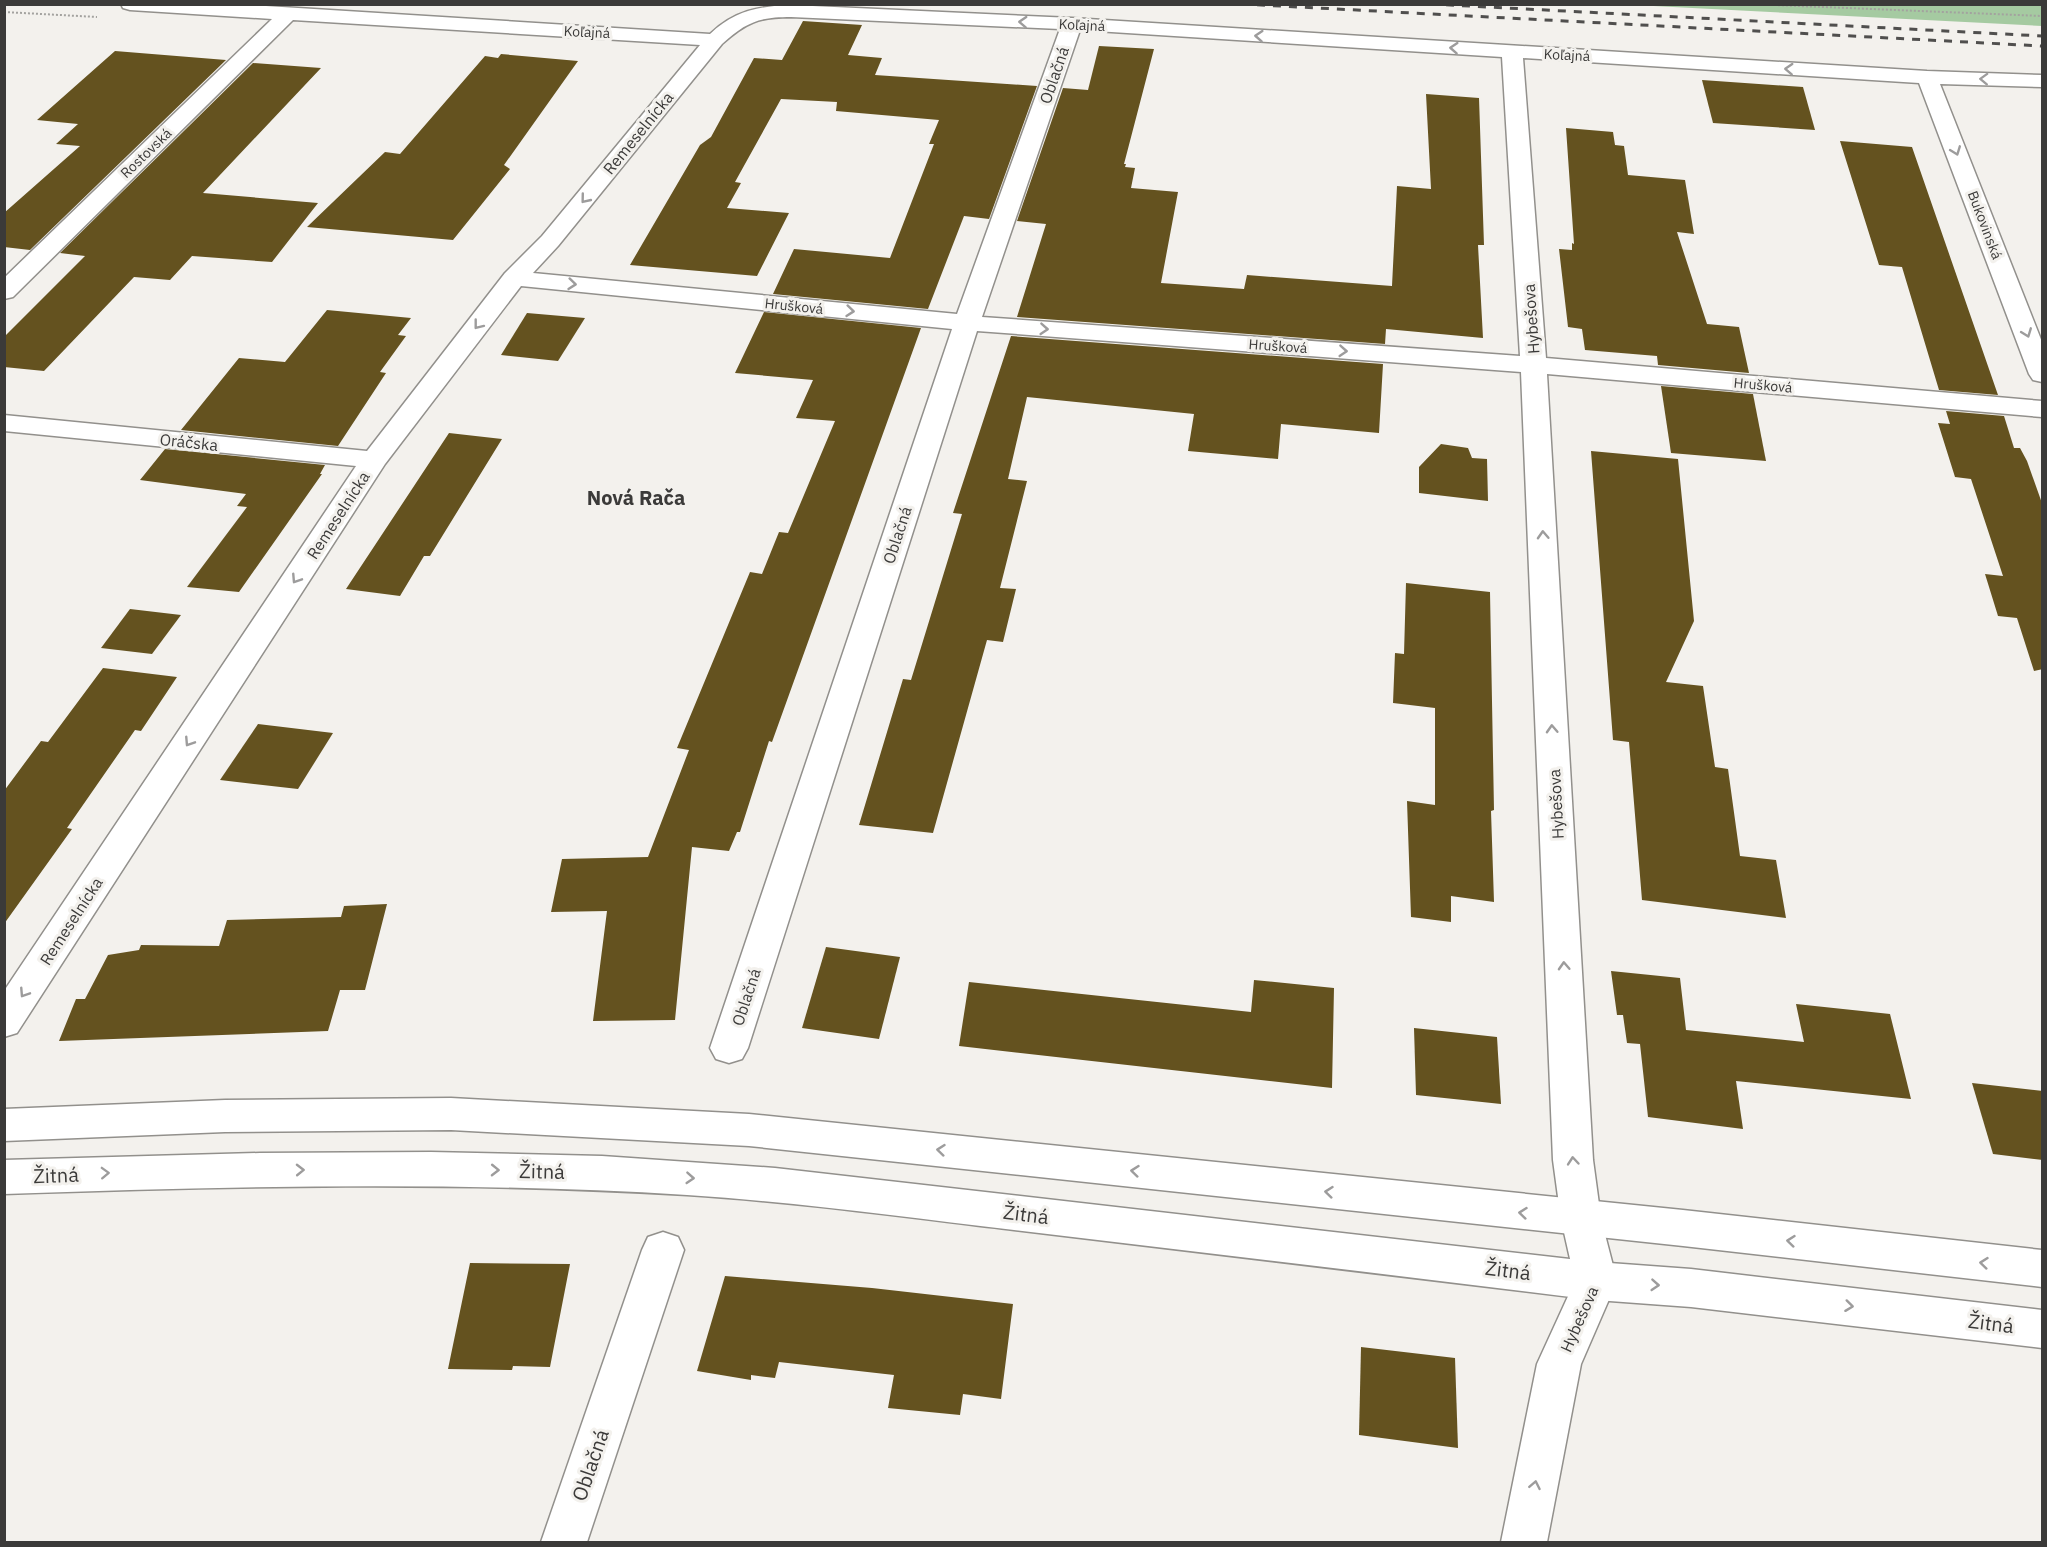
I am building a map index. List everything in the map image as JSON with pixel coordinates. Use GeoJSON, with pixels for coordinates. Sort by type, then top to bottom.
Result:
{"type":"FeatureCollection","features":[{"type":"Feature","properties":{"kind":"street","name":"Koľajná"},"geometry":{"type":"LineString","coordinates":[[130,4],[715,40],[738,19],[781,11],[1072,24],[1927,77],[2043,81]]}},
{"type":"Feature","properties":{"kind":"street","name":"Rostovská"},"geometry":{"type":"LineString","coordinates":[[4,292],[288,14]]}},
{"type":"Feature","properties":{"kind":"street","name":"Oblačná"},"geometry":{"type":"LineString","coordinates":[[729,1048],[967,323],[1072,24]]}},
{"type":"Feature","properties":{"kind":"street","name":"Remeselnícka"},"geometry":{"type":"LineString","coordinates":[[4,1022],[374,460],[514,278],[550,241],[715,40]]}},
{"type":"Feature","properties":{"kind":"street","name":"Hybešova"},"geometry":{"type":"LineString","coordinates":[[1512,52],[1534,365],[1573,1160],[1581,1219],[1596,1281],[1559,1364],[1524,1542]]}},
{"type":"Feature","properties":{"kind":"street","name":"Bukovinská"},"geometry":{"type":"LineString","coordinates":[[1927,77],[2043,374]]}},
{"type":"Feature","properties":{"kind":"street","name":"Hrušková"},"geometry":{"type":"LineString","coordinates":[[514,278],[967,323],[1534,365],[2043,409]]}},
{"type":"Feature","properties":{"kind":"street","name":"Oráčska"},"geometry":{"type":"LineString","coordinates":[[4,423],[374,460]]}},
{"type":"Feature","properties":{"kind":"street"},"geometry":{"type":"LineString","coordinates":[[4,1125],[451,1114],[593,1120],[805,1135],[2043,1269]]}},
{"type":"Feature","properties":{"kind":"street","name":"Žitná"},"geometry":{"type":"LineString","coordinates":[[4,1177],[152,1172],[439,1169],[689,1178],[818,1190],[1596,1281],[1691,1288],[2043,1329]]}},
{"type":"Feature","properties":{"kind":"street","name":"Oblačná"},"geometry":{"type":"LineString","coordinates":[[564,1542],[663,1250]]}},
{"type":"Feature","properties":{"kind":"path"},"geometry":{"type":"LineString","coordinates":[[1750,4],[2043,16]]}},
{"type":"Feature","properties":{"kind":"path"},"geometry":{"type":"LineString","coordinates":[[4,12],[99,17]]}},
{"type":"Feature","properties":{"kind":"green space"},"geometry":{"type":"Polygon","coordinates":[[[1634,5],[2042,5],[2042,26],[1634,5]]]}},
{"type":"Feature","properties":{"kind":"building"},"geometry":{"type":"Polygon","coordinates":[[[803,21],[862,25],[848,55],[882,58],[875,75],[1037,86],[989,219],[964,216],[928,309],[773,294],[794,249],[890,258],[934,144],[929,144],[939,120],[836,111],[837,102],[781,99],[735,182],[741,183],[727,208],[789,213],[757,276],[630,265],[700,145],[711,137],[754,58],[782,60],[803,21]]]}},
{"type":"Feature","properties":{"kind":"building"},"geometry":{"type":"Polygon","coordinates":[[[1099,46],[1154,49],[1124,164],[1126,164],[1125,167],[1135,168],[1131,188],[1178,192],[1161,283],[1244,289],[1247,275],[1392,286],[1397,186],[1431,189],[1426,94],[1479,98],[1484,245],[1478,245],[1483,338],[1386,329],[1385,344],[1017,317],[1046,224],[1017,221],[1063,88],[1088,90],[1099,46]]]}},
{"type":"Feature","properties":{"kind":"building"},"geometry":{"type":"Polygon","coordinates":[[[115,51],[226,60],[30,250],[4,247],[4,213],[80,146],[56,144],[78,124],[37,120],[115,51]]]}},
{"type":"Feature","properties":{"kind":"building"},"geometry":{"type":"Polygon","coordinates":[[[501,54],[578,61],[504,165],[510,169],[453,240],[307,227],[385,152],[400,154],[485,56],[498,58],[501,54]]]}},
{"type":"Feature","properties":{"kind":"building"},"geometry":{"type":"Polygon","coordinates":[[[253,63],[321,68],[203,193],[318,203],[272,262],[192,256],[170,280],[134,277],[44,371],[4,367],[4,337],[85,256],[60,253],[253,63]]]}},
{"type":"Feature","properties":{"kind":"building"},"geometry":{"type":"Polygon","coordinates":[[[1702,80],[1803,87],[1815,130],[1713,123],[1702,80]]]}},
{"type":"Feature","properties":{"kind":"building"},"geometry":{"type":"Polygon","coordinates":[[[1566,128],[1613,132],[1615,145],[1624,146],[1628,175],[1685,180],[1694,234],[1677,232],[1707,324],[1739,327],[1749,373],[1658,365],[1657,356],[1585,350],[1582,329],[1568,327],[1559,249],[1572,250],[1572,243],[1574,244],[1566,128]]]}},
{"type":"Feature","properties":{"kind":"building"},"geometry":{"type":"Polygon","coordinates":[[[1840,141],[1912,147],[1998,395],[1939,390],[1902,267],[1879,265],[1840,141]]]}},
{"type":"Feature","properties":{"kind":"building"},"geometry":{"type":"Polygon","coordinates":[[[327,310],[411,318],[398,335],[406,336],[380,372],[386,373],[338,446],[181,430],[239,358],[285,362],[327,310]]]}},
{"type":"Feature","properties":{"kind":"building"},"geometry":{"type":"Polygon","coordinates":[[[764,312],[921,328],[772,742],[769,741],[740,832],[737,832],[729,851],[692,847],[675,1020],[593,1021],[607,911],[551,912],[562,859],[648,857],[689,750],[677,748],[750,572],[762,574],[779,532],[788,533],[835,421],[796,418],[813,380],[735,373],[764,312]]]}},
{"type":"Feature","properties":{"kind":"building"},"geometry":{"type":"Polygon","coordinates":[[[527,313],[585,318],[558,361],[501,355],[527,313]]]}},
{"type":"Feature","properties":{"kind":"building"},"geometry":{"type":"Polygon","coordinates":[[[1011,336],[1383,364],[1379,433],[1281,424],[1278,459],[1188,451],[1194,414],[1027,397],[1008,479],[1027,481],[1000,588],[1016,589],[1003,642],[987,640],[933,833],[859,825],[903,679],[911,680],[962,514],[953,513],[1011,336]]]}},
{"type":"Feature","properties":{"kind":"building"},"geometry":{"type":"Polygon","coordinates":[[[1661,386],[1753,394],[1766,461],[1671,453],[1661,386]]]}},
{"type":"Feature","properties":{"kind":"building"},"geometry":{"type":"Polygon","coordinates":[[[1946,411],[2004,416],[2014,448],[2020,448],[2027,461],[2043,506],[2043,669],[2034,671],[2017,618],[1998,616],[1985,574],[2003,576],[1971,479],[1955,477],[1938,423],[1950,424],[1946,411]]]}},
{"type":"Feature","properties":{"kind":"building"},"geometry":{"type":"Polygon","coordinates":[[[449,433],[502,439],[430,556],[424,556],[400,596],[346,589],[449,433]]]}},
{"type":"Feature","properties":{"kind":"building"},"geometry":{"type":"Polygon","coordinates":[[[1441,444],[1468,448],[1472,458],[1487,459],[1488,501],[1419,493],[1419,467],[1441,444]]]}},
{"type":"Feature","properties":{"kind":"building"},"geometry":{"type":"Polygon","coordinates":[[[165,449],[325,465],[320,474],[322,474],[239,592],[187,587],[247,507],[237,506],[246,494],[140,480],[165,449]]]}},
{"type":"Feature","properties":{"kind":"building"},"geometry":{"type":"Polygon","coordinates":[[[1591,451],[1678,459],[1694,621],[1666,682],[1703,686],[1715,767],[1728,769],[1740,856],[1776,860],[1786,918],[1642,900],[1629,742],[1613,740],[1591,451]]]}},
{"type":"Feature","properties":{"kind":"building"},"geometry":{"type":"Polygon","coordinates":[[[1406,583],[1490,592],[1494,810],[1491,811],[1494,902],[1451,896],[1451,922],[1411,917],[1407,801],[1435,805],[1435,708],[1393,703],[1395,653],[1404,654],[1406,583]]]}},
{"type":"Feature","properties":{"kind":"building"},"geometry":{"type":"Polygon","coordinates":[[[130,609],[181,615],[152,654],[101,648],[130,609]]]}},
{"type":"Feature","properties":{"kind":"building"},"geometry":{"type":"Polygon","coordinates":[[[103,668],[177,677],[141,731],[135,730],[67,828],[72,829],[4,924],[4,791],[41,741],[48,742],[103,668]]]}},
{"type":"Feature","properties":{"kind":"building"},"geometry":{"type":"Polygon","coordinates":[[[258,724],[333,733],[298,789],[220,780],[258,724]]]}},
{"type":"Feature","properties":{"kind":"building"},"geometry":{"type":"Polygon","coordinates":[[[387,904],[365,990],[340,990],[328,1031],[59,1041],[76,999],[85,999],[108,955],[139,950],[141,945],[219,946],[227,920],[341,917],[344,906],[387,904]]]}},
{"type":"Feature","properties":{"kind":"building"},"geometry":{"type":"Polygon","coordinates":[[[826,947],[900,957],[879,1039],[802,1028],[826,947]]]}},
{"type":"Feature","properties":{"kind":"building"},"geometry":{"type":"Polygon","coordinates":[[[1611,971],[1680,978],[1686,1030],[1804,1042],[1796,1004],[1890,1014],[1911,1099],[1736,1081],[1743,1129],[1648,1117],[1640,1044],[1627,1043],[1623,1015],[1617,1015],[1611,971]]]}},
{"type":"Feature","properties":{"kind":"building"},"geometry":{"type":"Polygon","coordinates":[[[1254,980],[1334,988],[1332,1088],[959,1046],[969,982],[1251,1012],[1254,980]]]}},
{"type":"Feature","properties":{"kind":"building"},"geometry":{"type":"Polygon","coordinates":[[[1414,1028],[1497,1037],[1501,1104],[1416,1095],[1414,1028]]]}},
{"type":"Feature","properties":{"kind":"building"},"geometry":{"type":"Polygon","coordinates":[[[1972,1083],[2043,1091],[2043,1160],[1993,1154],[1972,1083]]]}},
{"type":"Feature","properties":{"kind":"building"},"geometry":{"type":"Polygon","coordinates":[[[470,1263],[570,1264],[550,1367],[513,1366],[512,1370],[448,1369],[470,1263]]]}},
{"type":"Feature","properties":{"kind":"building"},"geometry":{"type":"Polygon","coordinates":[[[725,1276],[872,1288],[1013,1304],[1001,1399],[963,1394],[960,1415],[888,1408],[894,1375],[779,1362],[775,1378],[751,1375],[751,1380],[697,1371],[725,1276]]]}},
{"type":"Feature","properties":{"kind":"building"},"geometry":{"type":"Polygon","coordinates":[[[1361,1347],[1455,1358],[1458,1448],[1359,1435],[1361,1347]]]}},
{"type":"Feature","properties":{"kind":"railway"},"geometry":{"type":"LineString","coordinates":[[1241,4],[2042,46]]}},
{"type":"Feature","properties":{"kind":"railway"},"geometry":{"type":"LineString","coordinates":[[1430,4],[2042,36]]}},
{"type":"Feature","properties":{"kind":"district","name":"Nová Rača"},"geometry":{"type":"Point","coordinates":[636,497]}}]}
